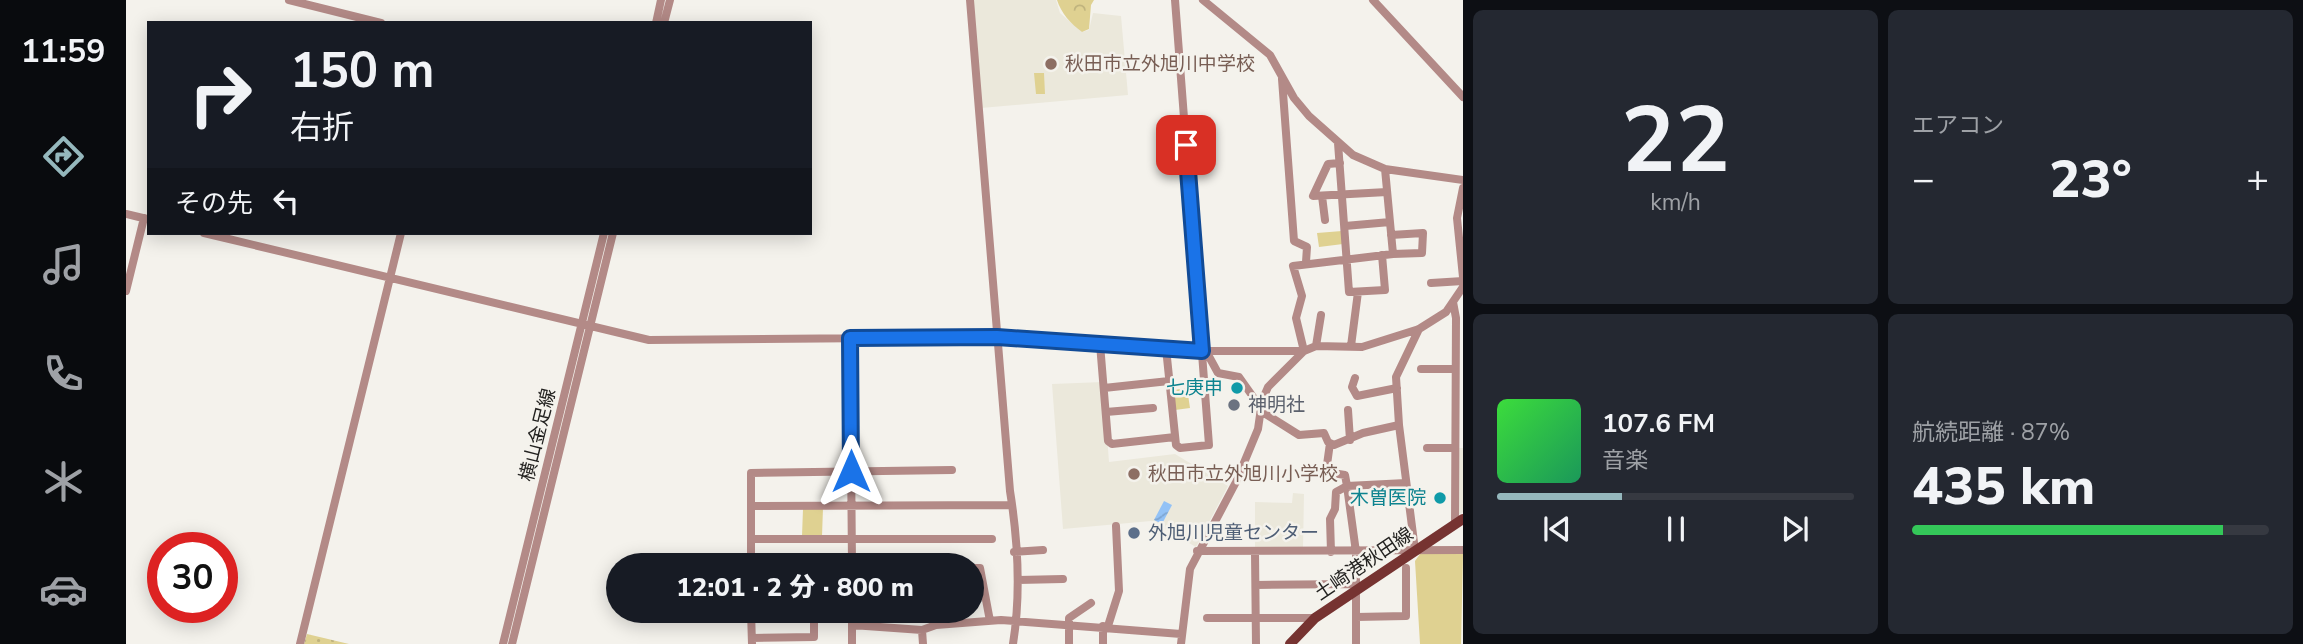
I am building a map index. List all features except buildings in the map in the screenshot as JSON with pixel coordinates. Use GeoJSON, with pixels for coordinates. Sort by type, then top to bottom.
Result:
{"type":"FeatureCollection","features":[{"type":"Feature","properties":{"kind":"main road","name":"土崎港秋田線"},"geometry":{"type":"LineString","coordinates":[[1290,644],[1315,618],[1356,588],[1459,522]]}},
{"type":"Feature","properties":{"kind":"street"},"geometry":{"type":"LineString","coordinates":[[289,0],[373,21]]}},
{"type":"Feature","properties":{"kind":"street"},"geometry":{"type":"LineString","coordinates":[[656,21],[661,0]]}},
{"type":"Feature","properties":{"kind":"street"},"geometry":{"type":"LineString","coordinates":[[665,21],[670,0]]}},
{"type":"Feature","properties":{"kind":"street"},"geometry":{"type":"LineString","coordinates":[[970,0],[997,337],[1016,526],[1014,552],[1018,579],[1017,622],[1013,644]]}},
{"type":"Feature","properties":{"kind":"street"},"geometry":{"type":"LineString","coordinates":[[1166,348],[1175,437],[1180,448],[1209,445],[1204,351],[1175,0]]}},
{"type":"Feature","properties":{"kind":"street"},"geometry":{"type":"LineString","coordinates":[[1203,0],[1270,55],[1309,116],[1353,155],[1385,169],[1463,180]]}},
{"type":"Feature","properties":{"kind":"street"},"geometry":{"type":"LineString","coordinates":[[1373,0],[1463,97]]}},
{"type":"Feature","properties":{"kind":"street"},"geometry":{"type":"LineString","coordinates":[[1282,76],[1294,241],[1307,247],[1307,262]]}},
{"type":"Feature","properties":{"kind":"street"},"geometry":{"type":"LineString","coordinates":[[1338,143],[1349,292],[1385,290],[1382,255]]}},
{"type":"Feature","properties":{"kind":"street"},"geometry":{"type":"LineString","coordinates":[[1340,163],[1328,164],[1313,196],[1387,192]]}},
{"type":"Feature","properties":{"kind":"street"},"geometry":{"type":"LineString","coordinates":[[1385,169],[1393,254]]}},
{"type":"Feature","properties":{"kind":"street"},"geometry":{"type":"LineString","coordinates":[[1432,283],[1463,279],[1460,222],[1463,188]]}},
{"type":"Feature","properties":{"kind":"street"},"geometry":{"type":"LineString","coordinates":[[1322,196],[1325,220]]}},
{"type":"Feature","properties":{"kind":"street"},"geometry":{"type":"LineString","coordinates":[[126,214],[146,219],[126,291]]}},
{"type":"Feature","properties":{"kind":"street"},"geometry":{"type":"LineString","coordinates":[[1345,226],[1390,222]]}},
{"type":"Feature","properties":{"kind":"street"},"geometry":{"type":"LineString","coordinates":[[1304,351],[1296,318],[1302,296],[1293,266],[1307,262],[1422,253],[1423,233],[1391,235]]}},
{"type":"Feature","properties":{"kind":"street"},"geometry":{"type":"LineString","coordinates":[[212,235],[649,340],[997,337],[1204,351],[1304,351]]}},
{"type":"Feature","properties":{"kind":"street"},"geometry":{"type":"LineString","coordinates":[[300,644],[401,235]]}},
{"type":"Feature","properties":{"kind":"street","name":"横山金足線"},"geometry":{"type":"LineString","coordinates":[[512,644],[604,235]]}},
{"type":"Feature","properties":{"kind":"street","name":"横山金足線"},"geometry":{"type":"LineString","coordinates":[[503,644],[585,326],[611,235]]}},
{"type":"Feature","properties":{"kind":"street"},"geometry":{"type":"LineString","coordinates":[[1181,644],[1185,590],[1198,551],[1236,482],[1258,429],[1262,401],[1268,387],[1304,351],[1316,346],[1373,345],[1419,329],[1439,318],[1463,287]]}},
{"type":"Feature","properties":{"kind":"street"},"geometry":{"type":"LineString","coordinates":[[1350,346],[1358,292]]}},
{"type":"Feature","properties":{"kind":"street"},"geometry":{"type":"LineString","coordinates":[[1453,302],[1459,318],[1459,350],[1454,369],[1459,433],[1454,448],[1459,522]]}},
{"type":"Feature","properties":{"kind":"street"},"geometry":{"type":"LineString","coordinates":[[1316,346],[1321,315]]}},
{"type":"Feature","properties":{"kind":"street"},"geometry":{"type":"LineString","coordinates":[[1415,550],[1399,425],[1396,377],[1419,329]]}},
{"type":"Feature","properties":{"kind":"street"},"geometry":{"type":"LineString","coordinates":[[850,338],[852,553]]}},
{"type":"Feature","properties":{"kind":"street"},"geometry":{"type":"LineString","coordinates":[[1100,344],[1108,441],[1112,444],[1175,437]]}},
{"type":"Feature","properties":{"kind":"street"},"geometry":{"type":"LineString","coordinates":[[1204,351],[1218,373],[1239,377],[1256,401],[1262,401]]}},
{"type":"Feature","properties":{"kind":"street"},"geometry":{"type":"LineString","coordinates":[[1421,369],[1454,369]]}},
{"type":"Feature","properties":{"kind":"street"},"geometry":{"type":"LineString","coordinates":[[1355,377],[1352,387],[1357,396],[1397,388]]}},
{"type":"Feature","properties":{"kind":"street"},"geometry":{"type":"LineString","coordinates":[[1104,388],[1169,381]]}},
{"type":"Feature","properties":{"kind":"street"},"geometry":{"type":"LineString","coordinates":[[1106,412],[1153,408]]}},
{"type":"Feature","properties":{"kind":"street"},"geometry":{"type":"LineString","coordinates":[[1348,410],[1350,440]]}},
{"type":"Feature","properties":{"kind":"street"},"geometry":{"type":"LineString","coordinates":[[1261,411],[1299,435],[1324,433],[1330,443],[1326,472],[1345,475],[1356,552],[1356,644]]}},
{"type":"Feature","properties":{"kind":"street"},"geometry":{"type":"LineString","coordinates":[[1330,443],[1350,440],[1363,433],[1399,425]]}},
{"type":"Feature","properties":{"kind":"street"},"geometry":{"type":"LineString","coordinates":[[1427,448],[1454,448]]}},
{"type":"Feature","properties":{"kind":"street"},"geometry":{"type":"LineString","coordinates":[[751,553],[751,473],[952,470]]}},
{"type":"Feature","properties":{"kind":"street"},"geometry":{"type":"LineString","coordinates":[[1331,552],[1329,519],[1335,509],[1334,496],[1348,486],[1406,483]]}},
{"type":"Feature","properties":{"kind":"street"},"geometry":{"type":"LineString","coordinates":[[751,506],[1012,505]]}},
{"type":"Feature","properties":{"kind":"street"},"geometry":{"type":"LineString","coordinates":[[1103,644],[1106,626],[1119,591],[1115,526]]}},
{"type":"Feature","properties":{"kind":"street"},"geometry":{"type":"LineString","coordinates":[[751,539],[992,539]]}},
{"type":"Feature","properties":{"kind":"street"},"geometry":{"type":"LineString","coordinates":[[1014,552],[1043,550]]}},
{"type":"Feature","properties":{"kind":"street"},"geometry":{"type":"LineString","coordinates":[[1198,551],[1255,553],[1463,550]]}},
{"type":"Feature","properties":{"kind":"street"},"geometry":{"type":"LineString","coordinates":[[1255,553],[1256,644]]}},
{"type":"Feature","properties":{"kind":"street"},"geometry":{"type":"LineString","coordinates":[[1356,617],[1406,616],[1406,568]]}},
{"type":"Feature","properties":{"kind":"street"},"geometry":{"type":"LineString","coordinates":[[1018,579],[1063,579]]}},
{"type":"Feature","properties":{"kind":"street"},"geometry":{"type":"LineString","coordinates":[[1256,585],[1356,588]]}},
{"type":"Feature","properties":{"kind":"street"},"geometry":{"type":"LineString","coordinates":[[984,589],[990,621]]}},
{"type":"Feature","properties":{"kind":"street"},"geometry":{"type":"LineString","coordinates":[[1069,644],[1069,618],[1091,603]]}},
{"type":"Feature","properties":{"kind":"street"},"geometry":{"type":"LineString","coordinates":[[1207,618],[1315,618]]}},
{"type":"Feature","properties":{"kind":"street"},"geometry":{"type":"LineString","coordinates":[[852,644],[852,625],[922,630],[936,625],[990,621],[1106,626],[1181,634]]}},
{"type":"Feature","properties":{"kind":"street"},"geometry":{"type":"LineString","coordinates":[[751,623],[752,641],[815,641],[814,623]]}},
{"type":"Feature","properties":{"kind":"street"},"geometry":{"type":"LineString","coordinates":[[922,630],[923,644]]}},
{"type":"Feature","properties":{"kind":"shaded area","name":"秋田市立外旭川中学校"},"geometry":{"type":"Polygon","coordinates":[[[973,0],[1056,0],[1060,13],[1082,32],[1089,30],[1093,13],[1121,16],[1128,95],[981,108],[973,0]]]}},
{"type":"Feature","properties":{"kind":"shaded area","name":"秋田市立外旭川小学校"},"geometry":{"type":"Polygon","coordinates":[[[1103,382],[1109,462],[1175,454],[1228,486],[1196,547],[1151,521],[1063,529],[1052,384],[1103,382]]]}},
{"type":"Feature","properties":{"kind":"shaded area"},"geometry":{"type":"Polygon","coordinates":[[[1458,448],[1463,448],[1463,512],[1458,515],[1458,448]]]}},
{"type":"Feature","properties":{"kind":"shaded area"},"geometry":{"type":"Polygon","coordinates":[[[1293,493],[1304,494],[1303,549],[1255,550],[1255,502],[1292,503],[1293,493]]]}},
{"type":"Feature","properties":{"kind":"green space"},"geometry":{"type":"Polygon","coordinates":[[[1057,0],[1094,0],[1091,5],[1089,29],[1082,32],[1074,25],[1057,0]]]}},
{"type":"Feature","properties":{"kind":"green space"},"geometry":{"type":"Polygon","coordinates":[[[1034,73],[1044,73],[1045,94],[1036,94],[1034,73]]]}},
{"type":"Feature","properties":{"kind":"green space"},"geometry":{"type":"Polygon","coordinates":[[[1342,231],[1343,244],[1319,247],[1317,233],[1342,231]]]}},
{"type":"Feature","properties":{"kind":"green space"},"geometry":{"type":"Polygon","coordinates":[[[1187,388],[1190,408],[1175,410],[1174,390],[1187,388]]]}},
{"type":"Feature","properties":{"kind":"green space"},"geometry":{"type":"Polygon","coordinates":[[[823,508],[822,536],[802,536],[803,509],[823,508]]]}},
{"type":"Feature","properties":{"kind":"green space"},"geometry":{"type":"Polygon","coordinates":[[[1420,554],[1463,554],[1461,644],[1420,644],[1415,561],[1420,554]]]}},
{"type":"Feature","properties":{"kind":"green space"},"geometry":{"type":"Polygon","coordinates":[[[307,634],[349,644],[304,644],[307,634]]]}},
{"type":"Feature","properties":{"kind":"water"},"geometry":{"type":"Polygon","coordinates":[[[1164,501],[1172,505],[1162,524],[1154,520],[1164,501]]]}},
{"type":"Feature","properties":{"kind":"place","name":"秋田市立外旭川中学校"},"geometry":{"type":"Point","coordinates":[1051,64]}},
{"type":"Feature","properties":{"kind":"place","name":"七庚申"},"geometry":{"type":"Point","coordinates":[1237,388]}},
{"type":"Feature","properties":{"kind":"place","name":"神明社"},"geometry":{"type":"Point","coordinates":[1234,405]}},
{"type":"Feature","properties":{"kind":"place","name":"秋田市立外旭川小学校"},"geometry":{"type":"Point","coordinates":[1134,474]}},
{"type":"Feature","properties":{"kind":"place","name":"木曽医院"},"geometry":{"type":"Point","coordinates":[1440,498]}},
{"type":"Feature","properties":{"kind":"place","name":"外旭川児童センター"},"geometry":{"type":"Point","coordinates":[1134,533]}},
{"type":"Feature","properties":{"kind":"route"},"geometry":{"type":"LineString","coordinates":[[851,471],[850,338],[997,337],[1202,351],[1186,145]]}}]}
